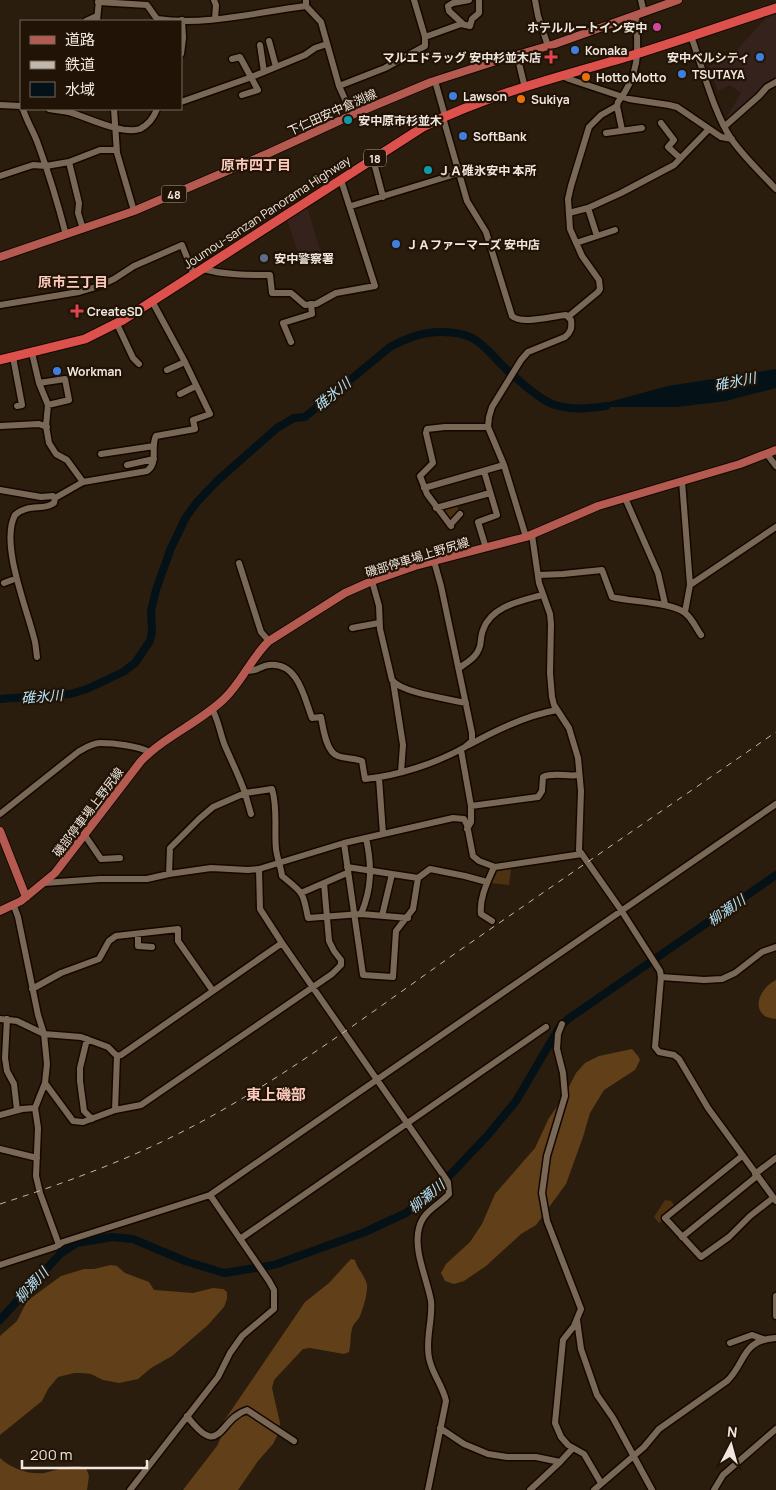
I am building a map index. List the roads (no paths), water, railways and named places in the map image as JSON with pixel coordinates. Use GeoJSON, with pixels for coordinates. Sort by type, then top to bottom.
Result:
{"type":"FeatureCollection","features":[{"type":"Feature","properties":{"kind":"highway","name":"Joumou-sanzan Panorama Highway"},"geometry":{"type":"LineString","coordinates":[[0,360],[86,339],[116,324],[423,127],[445,116],[474,104],[776,8]]}},
{"type":"Feature","properties":{"kind":"main road","name":"下仁田安中倉渕線"},"geometry":{"type":"LineString","coordinates":[[0,257],[134,211],[247,163],[352,115],[435,81],[548,46],[678,0]]}},
{"type":"Feature","properties":{"kind":"main road","name":"磯部停車場上野尻線"},"geometry":{"type":"LineString","coordinates":[[26,897],[55,872],[136,767],[150,752],[212,709],[229,693],[269,641],[345,593],[372,581],[434,561],[529,536],[598,506],[740,464],[776,450]]}},
{"type":"Feature","properties":{"kind":"main road"},"geometry":{"type":"LineString","coordinates":[[0,831],[26,897],[14,906],[0,912]]}},
{"type":"Feature","properties":{"kind":"street"},"geometry":{"type":"LineString","coordinates":[[147,5],[153,0]]}},
{"type":"Feature","properties":{"kind":"street"},"geometry":{"type":"LineString","coordinates":[[214,0],[216,5],[215,19]]}},
{"type":"Feature","properties":{"kind":"street"},"geometry":{"type":"LineString","coordinates":[[339,86],[385,68],[425,46],[425,37],[414,0]]}},
{"type":"Feature","properties":{"kind":"street"},"geometry":{"type":"LineString","coordinates":[[469,0],[453,2],[448,6],[449,10],[463,24],[470,26],[472,19],[479,13],[479,0]]}},
{"type":"Feature","properties":{"kind":"street"},"geometry":{"type":"LineString","coordinates":[[535,0],[548,46]]}},
{"type":"Feature","properties":{"kind":"street"},"geometry":{"type":"LineString","coordinates":[[622,130],[617,106],[636,69],[641,0]]}},
{"type":"Feature","properties":{"kind":"street"},"geometry":{"type":"LineString","coordinates":[[97,18],[99,1],[132,2],[147,5],[157,19],[166,20],[215,19],[306,3],[321,22],[339,86],[352,115]]}},
{"type":"Feature","properties":{"kind":"street"},"geometry":{"type":"LineString","coordinates":[[182,20],[182,46]]}},
{"type":"Feature","properties":{"kind":"street"},"geometry":{"type":"LineString","coordinates":[[425,37],[463,24]]}},
{"type":"Feature","properties":{"kind":"street"},"geometry":{"type":"LineString","coordinates":[[691,36],[725,126],[732,139],[750,162],[776,189]]}},
{"type":"Feature","properties":{"kind":"street"},"geometry":{"type":"LineString","coordinates":[[270,41],[276,67]]}},
{"type":"Feature","properties":{"kind":"street"},"geometry":{"type":"LineString","coordinates":[[182,102],[252,77],[327,44]]}},
{"type":"Feature","properties":{"kind":"street"},"geometry":{"type":"LineString","coordinates":[[260,45],[264,72]]}},
{"type":"Feature","properties":{"kind":"street"},"geometry":{"type":"LineString","coordinates":[[517,55],[526,88]]}},
{"type":"Feature","properties":{"kind":"street"},"geometry":{"type":"LineString","coordinates":[[232,59],[240,57],[258,90],[242,95]]}},
{"type":"Feature","properties":{"kind":"street"},"geometry":{"type":"LineString","coordinates":[[563,76],[622,97],[676,107],[721,137],[732,139]]}},
{"type":"Feature","properties":{"kind":"street"},"geometry":{"type":"LineString","coordinates":[[435,81],[445,116],[444,121],[467,201],[486,232],[512,316],[523,320],[569,316],[598,292],[601,285],[576,243],[570,229],[568,213],[571,186],[589,127],[601,115],[617,106]]}},
{"type":"Feature","properties":{"kind":"street"},"geometry":{"type":"LineString","coordinates":[[725,126],[767,87],[776,82]]}},
{"type":"Feature","properties":{"kind":"street"},"geometry":{"type":"LineString","coordinates":[[0,104],[20,107]]}},
{"type":"Feature","properties":{"kind":"street"},"geometry":{"type":"LineString","coordinates":[[23,110],[26,121],[33,128],[66,234]]}},
{"type":"Feature","properties":{"kind":"street"},"geometry":{"type":"LineString","coordinates":[[59,110],[115,127],[132,130],[139,129],[153,118],[157,110]]}},
{"type":"Feature","properties":{"kind":"street"},"geometry":{"type":"LineString","coordinates":[[114,110],[116,150],[134,211]]}},
{"type":"Feature","properties":{"kind":"street"},"geometry":{"type":"LineString","coordinates":[[661,123],[674,140],[668,147],[680,158]]}},
{"type":"Feature","properties":{"kind":"street"},"geometry":{"type":"LineString","coordinates":[[606,132],[642,128]]}},
{"type":"Feature","properties":{"kind":"street"},"geometry":{"type":"LineString","coordinates":[[568,213],[588,208],[674,165],[708,129]]}},
{"type":"Feature","properties":{"kind":"street"},"geometry":{"type":"LineString","coordinates":[[0,176],[33,165],[46,166],[69,162],[100,150],[116,150]]}},
{"type":"Feature","properties":{"kind":"street"},"geometry":{"type":"LineString","coordinates":[[373,159],[383,197]]}},
{"type":"Feature","properties":{"kind":"street"},"geometry":{"type":"LineString","coordinates":[[69,162],[79,203],[78,213],[83,228]]}},
{"type":"Feature","properties":{"kind":"street"},"geometry":{"type":"LineString","coordinates":[[350,206],[459,174]]}},
{"type":"Feature","properties":{"kind":"street"},"geometry":{"type":"LineString","coordinates":[[202,269],[241,276],[270,275],[272,293],[290,293],[302,304],[316,304],[336,293],[375,286],[341,180]]}},
{"type":"Feature","properties":{"kind":"street"},"geometry":{"type":"LineString","coordinates":[[588,208],[597,236]]}},
{"type":"Feature","properties":{"kind":"street"},"geometry":{"type":"LineString","coordinates":[[576,243],[615,230]]}},
{"type":"Feature","properties":{"kind":"street"},"geometry":{"type":"LineString","coordinates":[[0,305],[79,292],[99,286],[134,266],[182,245],[194,275]]}},
{"type":"Feature","properties":{"kind":"street"},"geometry":{"type":"LineString","coordinates":[[37,657],[34,638],[6,563],[3,544],[9,521],[17,513],[29,507],[50,506],[54,503],[55,498],[83,482],[148,471],[152,468],[156,436],[195,429],[193,420],[210,414],[185,362],[152,302]]}},
{"type":"Feature","properties":{"kind":"street"},"geometry":{"type":"LineString","coordinates":[[291,342],[283,323],[312,314],[311,304]]}},
{"type":"Feature","properties":{"kind":"street"},"geometry":{"type":"LineString","coordinates":[[569,316],[572,324],[569,333],[565,337],[532,350],[521,360],[492,407],[488,416],[488,427],[504,465],[529,536],[542,595],[550,614],[552,697],[557,710],[569,728],[578,758],[581,791],[579,850],[621,910],[657,967],[661,977],[655,1047],[659,1052],[674,1055],[679,1059],[708,1108],[774,1199],[750,1216],[729,1237],[701,1258],[665,1218],[742,1156]]}},
{"type":"Feature","properties":{"kind":"street"},"geometry":{"type":"LineString","coordinates":[[116,324],[133,358],[139,364]]}},
{"type":"Feature","properties":{"kind":"street"},"geometry":{"type":"LineString","coordinates":[[32,353],[39,383],[48,405],[47,427],[49,443],[56,454],[67,460],[83,482]]}},
{"type":"Feature","properties":{"kind":"street"},"geometry":{"type":"LineString","coordinates":[[13,358],[22,405],[17,406]]}},
{"type":"Feature","properties":{"kind":"street"},"geometry":{"type":"LineString","coordinates":[[167,370],[185,362]]}},
{"type":"Feature","properties":{"kind":"street"},"geometry":{"type":"LineString","coordinates":[[39,383],[65,379],[69,400],[48,405]]}},
{"type":"Feature","properties":{"kind":"street"},"geometry":{"type":"LineString","coordinates":[[180,394],[196,386]]}},
{"type":"Feature","properties":{"kind":"street"},"geometry":{"type":"LineString","coordinates":[[0,426],[39,424],[47,427]]}},
{"type":"Feature","properties":{"kind":"street"},"geometry":{"type":"LineString","coordinates":[[460,514],[450,525],[436,508],[424,488],[420,476],[433,462],[426,433],[427,429],[488,427]]}},
{"type":"Feature","properties":{"kind":"street"},"geometry":{"type":"LineString","coordinates":[[101,454],[154,446]]}},
{"type":"Feature","properties":{"kind":"street"},"geometry":{"type":"LineString","coordinates":[[766,453],[776,466]]}},
{"type":"Feature","properties":{"kind":"street"},"geometry":{"type":"LineString","coordinates":[[127,465],[154,459]]}},
{"type":"Feature","properties":{"kind":"street"},"geometry":{"type":"LineString","coordinates":[[424,488],[504,465]]}},
{"type":"Feature","properties":{"kind":"street"},"geometry":{"type":"LineString","coordinates":[[484,471],[497,515],[478,522],[486,548]]}},
{"type":"Feature","properties":{"kind":"street"},"geometry":{"type":"LineString","coordinates":[[682,481],[690,585],[685,612]]}},
{"type":"Feature","properties":{"kind":"street"},"geometry":{"type":"LineString","coordinates":[[0,490],[14,494],[41,497],[53,496],[55,498]]}},
{"type":"Feature","properties":{"kind":"street"},"geometry":{"type":"LineString","coordinates":[[436,508],[490,493]]}},
{"type":"Feature","properties":{"kind":"street"},"geometry":{"type":"LineString","coordinates":[[624,498],[658,573],[665,604]]}},
{"type":"Feature","properties":{"kind":"street"},"geometry":{"type":"LineString","coordinates":[[690,585],[776,527]]}},
{"type":"Feature","properties":{"kind":"street"},"geometry":{"type":"LineString","coordinates":[[434,561],[472,734],[472,741],[468,746]]}},
{"type":"Feature","properties":{"kind":"street"},"geometry":{"type":"LineString","coordinates":[[239,563],[262,632],[269,641]]}},
{"type":"Feature","properties":{"kind":"street"},"geometry":{"type":"LineString","coordinates":[[539,575],[602,570],[612,597],[665,604],[685,612],[701,636]]}},
{"type":"Feature","properties":{"kind":"street"},"geometry":{"type":"LineString","coordinates":[[4,583],[12,580]]}},
{"type":"Feature","properties":{"kind":"street"},"geometry":{"type":"LineString","coordinates":[[372,581],[379,606],[379,623],[392,680],[403,745],[401,772]]}},
{"type":"Feature","properties":{"kind":"street"},"geometry":{"type":"LineString","coordinates":[[459,668],[477,654],[483,630],[496,612],[512,603],[542,595]]}},
{"type":"Feature","properties":{"kind":"street"},"geometry":{"type":"LineString","coordinates":[[352,628],[379,623]]}},
{"type":"Feature","properties":{"kind":"street"},"geometry":{"type":"LineString","coordinates":[[246,670],[253,671],[270,665],[282,666],[297,678],[312,718],[321,717],[326,740],[333,754],[362,761],[365,779],[379,778],[401,772],[461,750],[487,735],[539,713],[557,710]]}},
{"type":"Feature","properties":{"kind":"street"},"geometry":{"type":"LineString","coordinates":[[392,680],[396,685],[466,703]]}},
{"type":"Feature","properties":{"kind":"street"},"geometry":{"type":"LineString","coordinates":[[212,709],[225,746],[236,768],[251,814]]}},
{"type":"Feature","properties":{"kind":"street"},"geometry":{"type":"LineString","coordinates":[[0,814],[78,752],[89,746],[99,743],[150,752]]}},
{"type":"Feature","properties":{"kind":"street"},"geometry":{"type":"LineString","coordinates":[[461,750],[471,806],[471,822],[467,829]]}},
{"type":"Feature","properties":{"kind":"street"},"geometry":{"type":"LineString","coordinates":[[471,806],[538,797],[542,791],[543,777],[550,774],[569,777],[579,775]]}},
{"type":"Feature","properties":{"kind":"street"},"geometry":{"type":"LineString","coordinates":[[379,778],[383,834]]}},
{"type":"Feature","properties":{"kind":"street"},"geometry":{"type":"LineString","coordinates":[[169,874],[170,848],[176,840],[213,807],[245,793],[272,789],[275,799],[276,851],[282,876],[301,892],[304,897],[308,918],[353,914],[408,918]]}},
{"type":"Feature","properties":{"kind":"street"},"geometry":{"type":"LineString","coordinates":[[0,1265],[63,1242],[210,1195],[776,804]]}},
{"type":"Feature","properties":{"kind":"street"},"geometry":{"type":"LineString","coordinates":[[44,883],[100,879],[147,879],[211,868],[259,869],[344,843],[453,818],[464,820],[473,856],[479,861],[494,867],[582,854]]}},
{"type":"Feature","properties":{"kind":"street"},"geometry":{"type":"LineString","coordinates":[[84,834],[100,858],[120,858]]}},
{"type":"Feature","properties":{"kind":"street"},"geometry":{"type":"LineString","coordinates":[[361,914],[368,896],[371,871],[366,838]]}},
{"type":"Feature","properties":{"kind":"street"},"geometry":{"type":"LineString","coordinates":[[344,843],[363,975],[393,978],[396,931],[414,909],[418,878]]}},
{"type":"Feature","properties":{"kind":"street"},"geometry":{"type":"LineString","coordinates":[[492,921],[481,914],[480,908],[494,867]]}},
{"type":"Feature","properties":{"kind":"street"},"geometry":{"type":"LineString","coordinates":[[259,869],[260,909],[448,1182],[449,1194],[424,1216],[419,1229],[418,1240],[430,1300],[429,1358],[432,1370],[445,1394],[446,1401],[431,1489]]}},
{"type":"Feature","properties":{"kind":"street"},"geometry":{"type":"LineString","coordinates":[[301,892],[324,883],[347,870],[371,871],[418,878],[430,869],[488,882]]}},
{"type":"Feature","properties":{"kind":"street"},"geometry":{"type":"LineString","coordinates":[[382,916],[392,874]]}},
{"type":"Feature","properties":{"kind":"street"},"geometry":{"type":"LineString","coordinates":[[45,1083],[73,1121],[83,1122],[114,1110],[141,1105],[332,974],[341,965],[341,960],[329,941],[324,883]]}},
{"type":"Feature","properties":{"kind":"street"},"geometry":{"type":"LineString","coordinates":[[14,906],[44,1034],[47,1064],[45,1083],[35,1108],[38,1128],[36,1176],[59,1245]]}},
{"type":"Feature","properties":{"kind":"street"},"geometry":{"type":"LineString","coordinates":[[32,989],[61,973],[99,960],[109,941],[116,936],[178,930],[178,940],[213,991]]}},
{"type":"Feature","properties":{"kind":"street"},"geometry":{"type":"LineString","coordinates":[[138,934],[138,946],[152,947]]}},
{"type":"Feature","properties":{"kind":"street"},"geometry":{"type":"LineString","coordinates":[[117,1056],[282,943]]}},
{"type":"Feature","properties":{"kind":"street"},"geometry":{"type":"LineString","coordinates":[[661,977],[704,980],[722,978],[735,973],[762,952],[776,947]]}},
{"type":"Feature","properties":{"kind":"street"},"geometry":{"type":"LineString","coordinates":[[17,1110],[14,1084],[7,1071],[5,1058],[4,1019],[17,1021],[44,1034],[87,1039],[108,1047],[117,1056],[114,1110]]}},
{"type":"Feature","properties":{"kind":"street"},"geometry":{"type":"LineString","coordinates":[[562,1024],[558,1034],[557,1049],[565,1096],[547,1156],[542,1194],[547,1221],[581,1309],[577,1320],[563,1340],[555,1423],[562,1437],[573,1448],[584,1454],[601,1483]]}},
{"type":"Feature","properties":{"kind":"street"},"geometry":{"type":"LineString","coordinates":[[240,1239],[546,1026]]}},
{"type":"Feature","properties":{"kind":"street"},"geometry":{"type":"LineString","coordinates":[[87,1039],[80,1068],[80,1081],[84,1111],[92,1119]]}},
{"type":"Feature","properties":{"kind":"street"},"geometry":{"type":"LineString","coordinates":[[0,1115],[17,1110],[35,1108]]}},
{"type":"Feature","properties":{"kind":"street"},"geometry":{"type":"LineString","coordinates":[[0,1149],[37,1158]]}},
{"type":"Feature","properties":{"kind":"street"},"geometry":{"type":"LineString","coordinates":[[682,1237],[776,1158]]}},
{"type":"Feature","properties":{"kind":"street"},"geometry":{"type":"LineString","coordinates":[[130,1490],[218,1377],[230,1353],[242,1336],[274,1309],[274,1290],[210,1195]]}},
{"type":"Feature","properties":{"kind":"street"},"geometry":{"type":"LineString","coordinates":[[776,1296],[776,1316]]}},
{"type":"Feature","properties":{"kind":"street"},"geometry":{"type":"LineString","coordinates":[[577,1320],[581,1349],[597,1395],[613,1418],[652,1490]]}},
{"type":"Feature","properties":{"kind":"street"},"geometry":{"type":"LineString","coordinates":[[730,1343],[752,1335],[762,1339],[776,1338]]}},
{"type":"Feature","properties":{"kind":"street"},"geometry":{"type":"LineString","coordinates":[[594,1490],[644,1447],[659,1429],[727,1381],[732,1376],[741,1358],[762,1339]]}},
{"type":"Feature","properties":{"kind":"street"},"geometry":{"type":"LineString","coordinates":[[187,1416],[203,1434],[215,1436],[220,1434],[234,1418],[247,1410],[294,1441]]}},
{"type":"Feature","properties":{"kind":"street"},"geometry":{"type":"LineString","coordinates":[[440,1428],[464,1444],[488,1454],[507,1457],[536,1457],[560,1462]]}},
{"type":"Feature","properties":{"kind":"street"},"geometry":{"type":"LineString","coordinates":[[714,1490],[723,1475],[776,1430]]}},
{"type":"Feature","properties":{"kind":"street"},"geometry":{"type":"LineString","coordinates":[[530,1490],[573,1448]]}},
{"type":"Feature","properties":{"kind":"water"},"geometry":{"type":"Polygon","coordinates":[[[776,369],[776,388],[726,401],[677,407],[590,407],[668,386],[776,369]]]}},
{"type":"Feature","properties":{"kind":"waterway","name":"碓氷川"},"geometry":{"type":"LineString","coordinates":[[0,699],[70,694],[87,689],[123,672],[135,663],[150,641],[152,632],[151,611],[156,590],[171,548],[186,517],[197,502],[218,480],[277,428],[294,418],[305,417],[396,344],[427,333],[441,332],[464,335],[479,342],[516,378],[546,401],[568,408],[606,406]]}},
{"type":"Feature","properties":{"kind":"waterway","name":"柳瀬川"},"geometry":{"type":"LineString","coordinates":[[0,1320],[60,1254],[77,1243],[112,1237],[133,1239],[185,1261],[224,1273],[274,1265],[365,1232],[406,1213],[434,1192],[487,1136],[516,1101],[559,1028],[568,1019],[776,875]]}},
{"type":"Feature","properties":{"kind":"railway"},"geometry":{"type":"LineString","coordinates":[[0,1204],[76,1178],[126,1158],[234,1104],[334,1039],[776,732]]}},
{"type":"Feature","properties":{"kind":"place","name":"ホテルルートイン安中"},"geometry":{"type":"Point","coordinates":[657,27]}},
{"type":"Feature","properties":{"kind":"place","name":"Konaka"},"geometry":{"type":"Point","coordinates":[575,50]}},
{"type":"Feature","properties":{"kind":"place","name":"マルエドラッグ 安中杉並木店"},"geometry":{"type":"Point","coordinates":[551,57]}},
{"type":"Feature","properties":{"kind":"place","name":"安中ベルシティ"},"geometry":{"type":"Point","coordinates":[760,57]}},
{"type":"Feature","properties":{"kind":"place","name":"TSUTAYA"},"geometry":{"type":"Point","coordinates":[682,74]}},
{"type":"Feature","properties":{"kind":"place","name":"Hotto Motto"},"geometry":{"type":"Point","coordinates":[586,77]}},
{"type":"Feature","properties":{"kind":"place","name":"Lawson"},"geometry":{"type":"Point","coordinates":[453,96]}},
{"type":"Feature","properties":{"kind":"place","name":"Sukiya"},"geometry":{"type":"Point","coordinates":[521,99]}},
{"type":"Feature","properties":{"kind":"place","name":"安中原市杉並木"},"geometry":{"type":"Point","coordinates":[348,120]}},
{"type":"Feature","properties":{"kind":"place","name":"SoftBank"},"geometry":{"type":"Point","coordinates":[463,136]}},
{"type":"Feature","properties":{"kind":"place","name":"ＪＡ碓氷安中 本所"},"geometry":{"type":"Point","coordinates":[428,170]}},
{"type":"Feature","properties":{"kind":"place","name":"ＪＡファーマーズ 安中店"},"geometry":{"type":"Point","coordinates":[396,244]}},
{"type":"Feature","properties":{"kind":"place","name":"安中警察署"},"geometry":{"type":"Point","coordinates":[264,258]}},
{"type":"Feature","properties":{"kind":"place","name":"CreateSD"},"geometry":{"type":"Point","coordinates":[77,311]}},
{"type":"Feature","properties":{"kind":"place","name":"Workman"},"geometry":{"type":"Point","coordinates":[57,371]}},
{"type":"Feature","properties":{"kind":"district","name":"原市四丁目"},"geometry":{"type":"Point","coordinates":[256,164]}},
{"type":"Feature","properties":{"kind":"district","name":"原市三丁目"},"geometry":{"type":"Point","coordinates":[73,281]}},
{"type":"Feature","properties":{"kind":"district","name":"東上磯部"},"geometry":{"type":"Point","coordinates":[276,1094]}}]}
